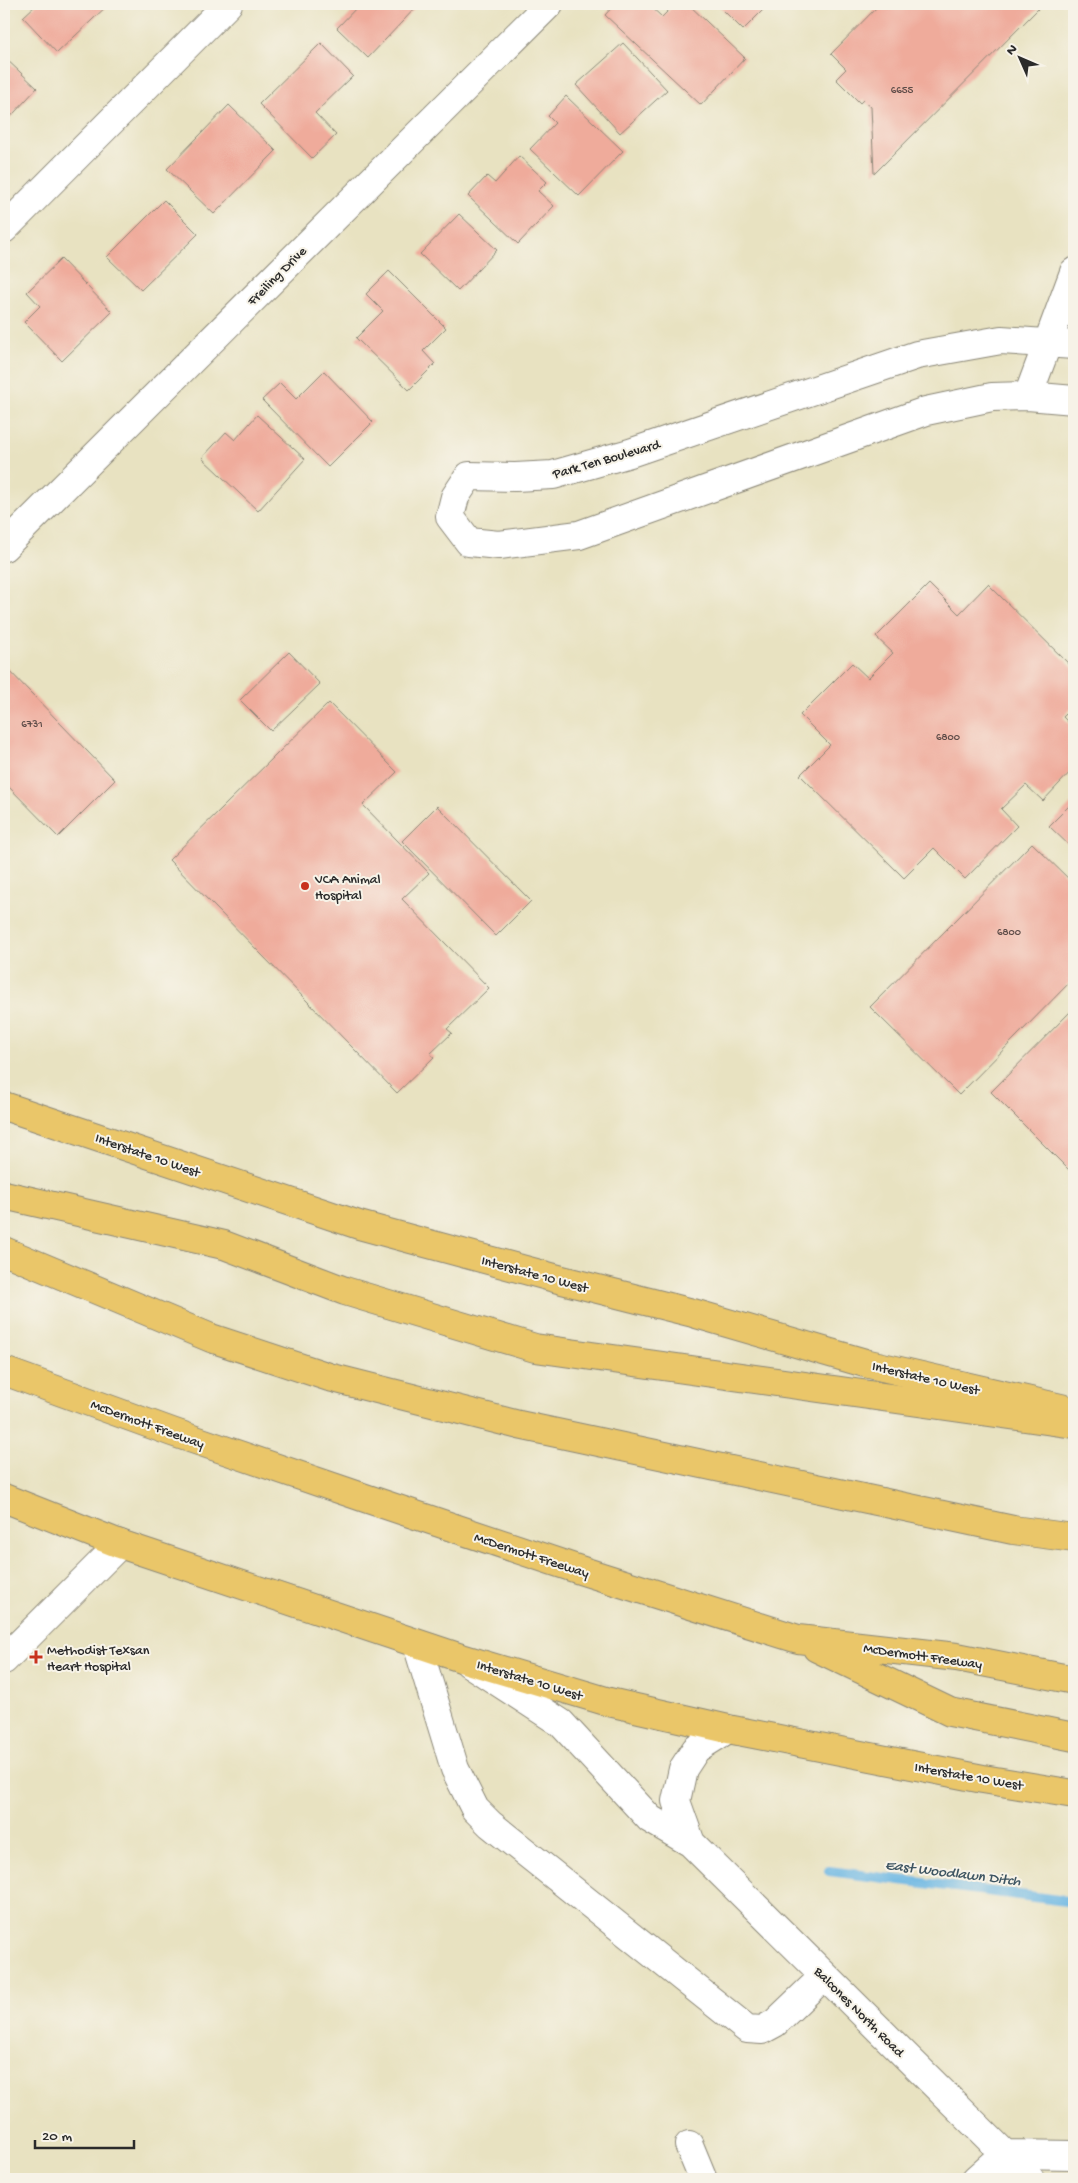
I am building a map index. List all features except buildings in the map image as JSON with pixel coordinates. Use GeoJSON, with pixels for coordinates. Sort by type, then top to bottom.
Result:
{"type":"FeatureCollection","features":[{"type":"Feature","properties":{"kind":"main road","name":"Interstate 10 West"},"geometry":{"type":"LineString","coordinates":[[4,1106],[359,1225],[693,1313],[864,1363],[1074,1411]]}},
{"type":"Feature","properties":{"kind":"main road"},"geometry":{"type":"LineString","coordinates":[[4,1195],[224,1245],[346,1291],[535,1348],[1074,1424]]}},
{"type":"Feature","properties":{"kind":"main road"},"geometry":{"type":"LineString","coordinates":[[4,1251],[210,1338],[329,1377],[519,1425],[1013,1530],[1074,1538]]}},
{"type":"Feature","properties":{"kind":"main road","name":"McDermott Freeway"},"geometry":{"type":"LineString","coordinates":[[4,1371],[172,1432],[358,1496],[583,1571],[798,1639],[957,1657],[1074,1680]]}},
{"type":"Feature","properties":{"kind":"main road","name":"Interstate 10 West"},"geometry":{"type":"LineString","coordinates":[[4,1498],[120,1544],[417,1644],[609,1702],[728,1729],[983,1779],[1074,1794]]}},
{"type":"Feature","properties":{"kind":"main road"},"geometry":{"type":"LineString","coordinates":[[798,1639],[950,1712],[1074,1737]]}},
{"type":"Feature","properties":{"kind":"street"},"geometry":{"type":"LineString","coordinates":[[4,229],[228,4]]}},
{"type":"Feature","properties":{"kind":"street","name":"Freiling Drive"},"geometry":{"type":"LineString","coordinates":[[4,547],[549,4]]}},
{"type":"Feature","properties":{"kind":"street"},"geometry":{"type":"LineString","coordinates":[[1028,396],[1074,272]]}},
{"type":"Feature","properties":{"kind":"street","name":"Park Ten Boulevard"},"geometry":{"type":"LineString","coordinates":[[1074,345],[1000,340],[917,355],[630,453],[554,475],[515,477],[469,476],[455,497],[450,517],[469,542],[499,545],[579,535],[926,410],[992,397],[1028,396],[1074,400]]}},
{"type":"Feature","properties":{"kind":"street"},"geometry":{"type":"LineString","coordinates":[[4,1660],[120,1544]]}},
{"type":"Feature","properties":{"kind":"street"},"geometry":{"type":"LineString","coordinates":[[417,1644],[456,1769],[475,1809],[490,1824],[747,2029],[762,2030],[775,2023],[824,1976]]}},
{"type":"Feature","properties":{"kind":"street","name":"Balcones North Road"},"geometry":{"type":"LineString","coordinates":[[461,1658],[561,1723],[650,1819],[690,1843],[1030,2179]]}},
{"type":"Feature","properties":{"kind":"street","name":"Balcones North Road"},"geometry":{"type":"LineString","coordinates":[[690,1843],[676,1801],[683,1769],[696,1749],[728,1729]]}},
{"type":"Feature","properties":{"kind":"street"},"geometry":{"type":"LineString","coordinates":[[688,2145],[703,2179]]}},
{"type":"Feature","properties":{"kind":"street"},"geometry":{"type":"LineString","coordinates":[[976,2179],[1004,2154],[1074,2155]]}},
{"type":"Feature","properties":{"kind":"waterway","name":"East Woodlawn Ditch"},"geometry":{"type":"LineString","coordinates":[[829,1871],[1074,1902]]}},
{"type":"Feature","properties":{"kind":"place","name":"VCA Animal Hospital"},"geometry":{"type":"Point","coordinates":[305,886]}},
{"type":"Feature","properties":{"kind":"place","name":"Methodist Texsan Heart Hospital"},"geometry":{"type":"Point","coordinates":[36,1657]}}]}
